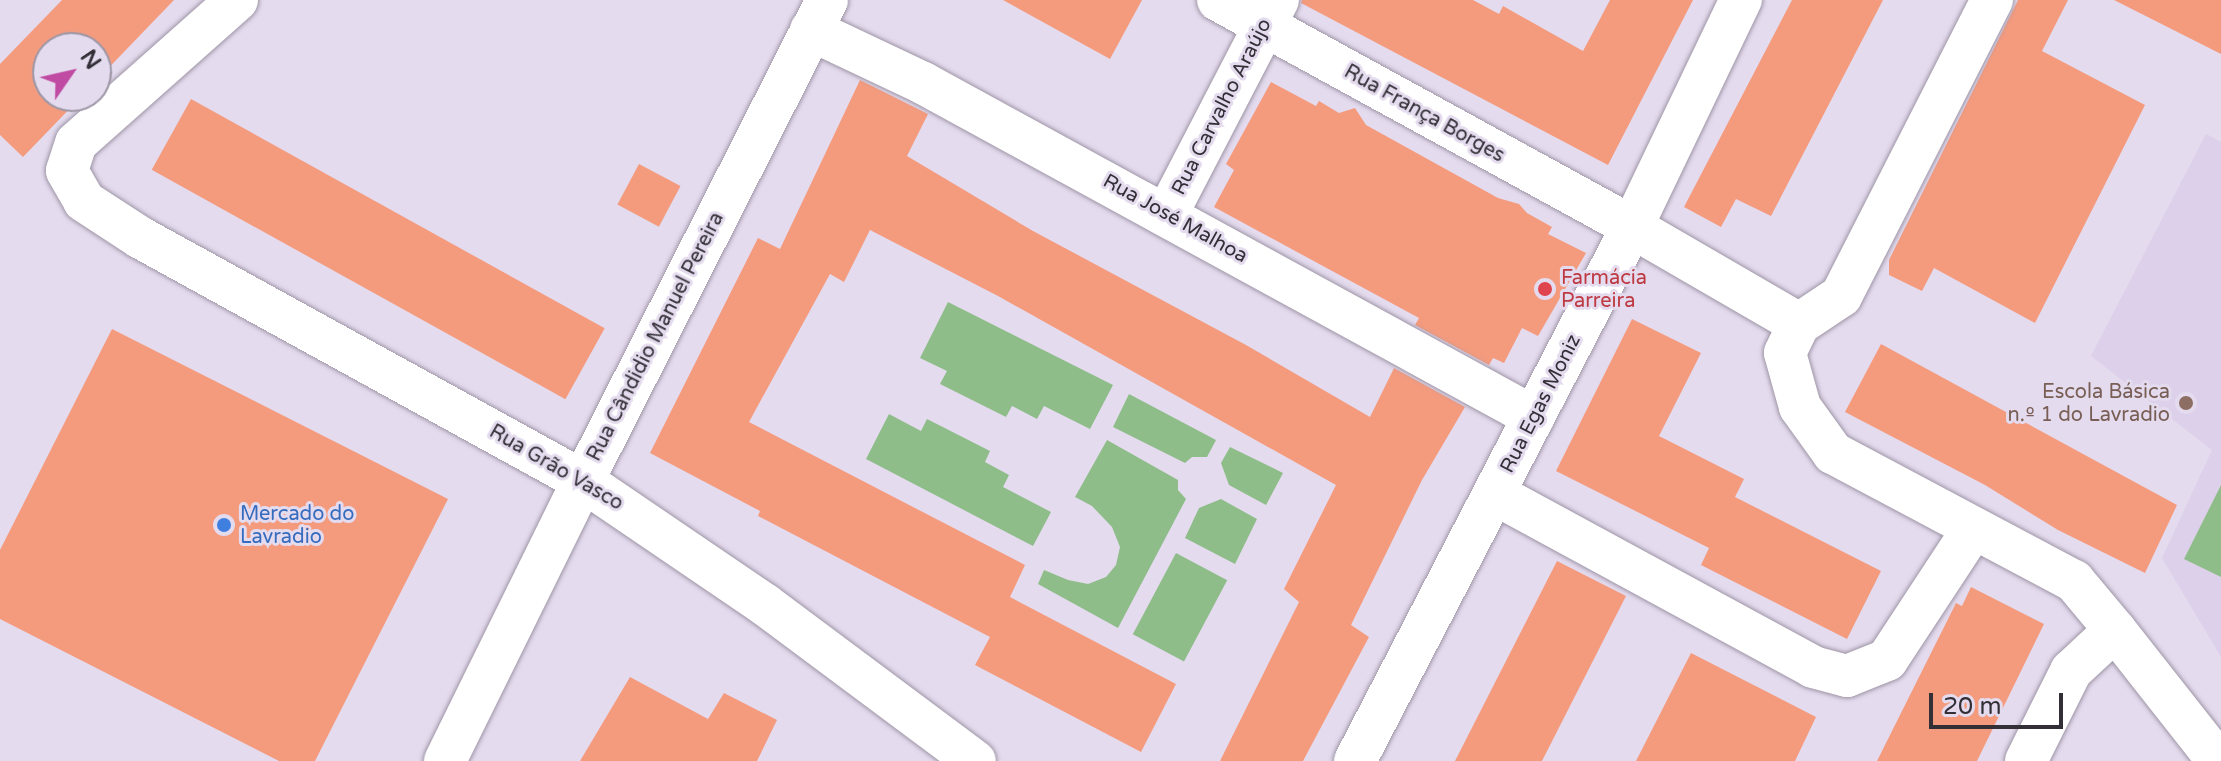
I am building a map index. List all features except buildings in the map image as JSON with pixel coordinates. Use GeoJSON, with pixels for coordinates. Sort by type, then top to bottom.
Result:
{"type":"FeatureCollection","features":[{"type":"Feature","properties":{"kind":"street","name":"Rua Grão Vasco"},"geometry":{"type":"LineString","coordinates":[[237,0],[76,143],[67,171],[74,189],[84,201],[109,218],[583,481],[764,604],[975,761]]}},
{"type":"Feature","properties":{"kind":"street","name":"Rua França Borges"},"geometry":{"type":"LineString","coordinates":[[1218,0],[1271,13],[1799,324]]}},
{"type":"Feature","properties":{"kind":"street","name":"Rua Egas Moniz"},"geometry":{"type":"LineString","coordinates":[[1355,761],[1632,227],[1741,0]]}},
{"type":"Feature","properties":{"kind":"street"},"geometry":{"type":"LineString","coordinates":[[1992,0],[1841,296],[1799,324],[1785,353],[1800,407],[1833,453],[2074,581],[2218,761]]}},
{"type":"Feature","properties":{"kind":"street","name":"Rua Carvalho Araújo"},"geometry":{"type":"LineString","coordinates":[[1167,214],[1271,13]]}},
{"type":"Feature","properties":{"kind":"street","name":"Rua José Malhoa"},"geometry":{"type":"LineString","coordinates":[[819,15],[923,83],[1534,417]]}},
{"type":"Feature","properties":{"kind":"street","name":"Rua Cândidio Manuel Pereira"},"geometry":{"type":"LineString","coordinates":[[445,761],[819,15]]}},
{"type":"Feature","properties":{"kind":"street"},"geometry":{"type":"LineString","coordinates":[[1495,494],[1813,667],[1847,676],[1887,660],[1973,529]]}},
{"type":"Feature","properties":{"kind":"street"},"geometry":{"type":"LineString","coordinates":[[2026,761],[2071,671],[2115,630]]}},
{"type":"Feature","properties":{"kind":"shaded area","name":"Escola Básica n.º 1 do Lavradio"},"geometry":{"type":"Polygon","coordinates":[[[2206,134],[2221,142],[2221,485],[2185,558],[2221,577],[2221,657],[2162,558],[2212,450],[2091,356],[2206,134]]]}},
{"type":"Feature","properties":{"kind":"green space"},"geometry":{"type":"Polygon","coordinates":[[[948,302],[1113,385],[1090,429],[1044,406],[1037,419],[1012,406],[1006,417],[940,384],[947,371],[920,358],[948,302]]]}},
{"type":"Feature","properties":{"kind":"green space"},"geometry":{"type":"Polygon","coordinates":[[[1129,394],[1216,440],[1207,457],[1192,457],[1185,463],[1113,427],[1129,394]]]}},
{"type":"Feature","properties":{"kind":"green space"},"geometry":{"type":"Polygon","coordinates":[[[889,414],[921,431],[927,419],[990,451],[985,462],[1009,475],[1003,487],[1051,512],[1033,546],[866,459],[889,414]]]}},
{"type":"Feature","properties":{"kind":"green space"},"geometry":{"type":"Polygon","coordinates":[[[1107,440],[1178,480],[1178,490],[1186,499],[1118,628],[1038,584],[1044,570],[1088,584],[1106,577],[1116,565],[1120,547],[1112,527],[1092,506],[1075,497],[1107,440]]]}},
{"type":"Feature","properties":{"kind":"green space"},"geometry":{"type":"Polygon","coordinates":[[[1230,447],[1283,473],[1266,505],[1229,485],[1221,463],[1230,447]]]}},
{"type":"Feature","properties":{"kind":"green space"},"geometry":{"type":"Polygon","coordinates":[[[2221,485],[2221,577],[2184,559],[2221,485]]]}},
{"type":"Feature","properties":{"kind":"green space"},"geometry":{"type":"Polygon","coordinates":[[[1221,499],[1257,519],[1235,564],[1185,538],[1199,508],[1221,499]]]}},
{"type":"Feature","properties":{"kind":"green space"},"geometry":{"type":"Polygon","coordinates":[[[1176,553],[1227,580],[1184,661],[1133,634],[1176,553]]]}},
{"type":"Feature","properties":{"kind":"place","name":"Farmácia Parreira"},"geometry":{"type":"Point","coordinates":[1545,289]}},
{"type":"Feature","properties":{"kind":"place","name":"Escola Básica n.º 1 do Lavradio"},"geometry":{"type":"Point","coordinates":[2186,403]}},
{"type":"Feature","properties":{"kind":"place","name":"Mercado do Lavradio"},"geometry":{"type":"Point","coordinates":[224,525]}}]}
